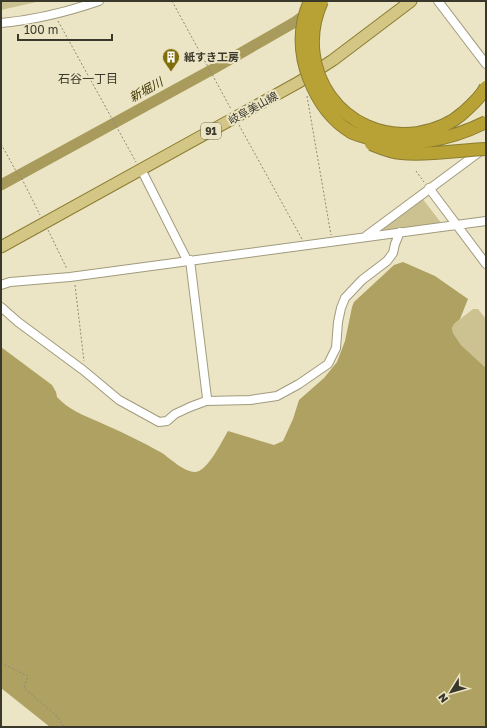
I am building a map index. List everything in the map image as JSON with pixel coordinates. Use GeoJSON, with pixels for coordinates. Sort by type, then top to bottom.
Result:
{"type":"FeatureCollection","features":[{"type":"Feature","properties":{"kind":"highway"},"geometry":{"type":"LineString","coordinates":[[310,1],[305,11],[301,41],[305,69],[318,98],[326,110],[339,123],[369,144],[388,151],[420,154],[486,149]]}},
{"type":"Feature","properties":{"kind":"highway"},"geometry":{"type":"LineString","coordinates":[[322,1],[314,22],[312,39],[315,65],[322,83],[342,110],[369,127],[386,132],[406,134],[424,132],[440,127],[456,119],[471,106],[484,92],[486,87]]}},
{"type":"Feature","properties":{"kind":"highway"},"geometry":{"type":"LineString","coordinates":[[352,133],[385,142],[414,143],[440,139],[486,122]]}},
{"type":"Feature","properties":{"kind":"main road","name":"岐阜美山線"},"geometry":{"type":"LineString","coordinates":[[1,247],[299,82],[333,60],[411,1]]}},
{"type":"Feature","properties":{"kind":"street"},"geometry":{"type":"LineString","coordinates":[[1,22],[18,21],[56,14],[99,1]]}},
{"type":"Feature","properties":{"kind":"street"},"geometry":{"type":"LineString","coordinates":[[438,1],[486,64]]}},
{"type":"Feature","properties":{"kind":"street"},"geometry":{"type":"LineString","coordinates":[[366,236],[429,188],[486,149]]}},
{"type":"Feature","properties":{"kind":"street"},"geometry":{"type":"LineString","coordinates":[[140,170],[189,260],[207,398],[206,401]]}},
{"type":"Feature","properties":{"kind":"street"},"geometry":{"type":"LineString","coordinates":[[429,188],[486,264]]}},
{"type":"Feature","properties":{"kind":"street"},"geometry":{"type":"LineString","coordinates":[[1,285],[10,282],[72,276],[486,221]]}},
{"type":"Feature","properties":{"kind":"street"},"geometry":{"type":"LineString","coordinates":[[1,307],[18,322],[83,370],[119,400],[159,422],[167,421],[180,412],[206,401],[250,400],[277,396],[299,384],[328,364],[336,348],[339,315],[345,298],[362,280],[387,261],[393,253],[400,232]]}},
{"type":"Feature","properties":{"kind":"path"},"geometry":{"type":"LineString","coordinates":[[172,1],[305,245]]}},
{"type":"Feature","properties":{"kind":"path"},"geometry":{"type":"LineString","coordinates":[[58,20],[140,170]]}},
{"type":"Feature","properties":{"kind":"path"},"geometry":{"type":"LineString","coordinates":[[299,82],[306,93],[332,241]]}},
{"type":"Feature","properties":{"kind":"path"},"geometry":{"type":"LineString","coordinates":[[1,144],[21,177],[72,276],[84,363],[83,370]]}},
{"type":"Feature","properties":{"kind":"path"},"geometry":{"type":"LineString","coordinates":[[416,171],[429,188]]}},
{"type":"Feature","properties":{"kind":"path"},"geometry":{"type":"LineString","coordinates":[[1,663],[28,676],[24,688],[57,716],[64,727]]}},
{"type":"Feature","properties":{"kind":"shaded area"},"geometry":{"type":"Polygon","coordinates":[[[1,1],[41,1],[1,10],[1,1]]]}},
{"type":"Feature","properties":{"kind":"shaded area"},"geometry":{"type":"Polygon","coordinates":[[[422,198],[442,224],[386,232],[382,228],[422,198]]]}},
{"type":"Feature","properties":{"kind":"shaded area"},"geometry":{"type":"Polygon","coordinates":[[[403,262],[435,276],[468,299],[460,319],[452,328],[453,333],[461,345],[486,368],[486,727],[50,727],[1,688],[1,347],[52,385],[57,397],[71,409],[147,445],[162,453],[185,469],[195,472],[199,471],[207,464],[228,431],[274,445],[283,441],[293,419],[299,400],[324,378],[337,362],[345,341],[354,302],[394,265],[403,262]]]}},
{"type":"Feature","properties":{"kind":"shaded area"},"geometry":{"type":"Polygon","coordinates":[[[473,309],[478,309],[486,319],[486,368],[461,345],[453,333],[452,328],[454,324],[473,309]]]}},
{"type":"Feature","properties":{"kind":"waterway","name":"新堀川"},"geometry":{"type":"LineString","coordinates":[[1,185],[213,69],[295,22],[309,12]]}},
{"type":"Feature","properties":{"kind":"place","name":"紙すき工房"},"geometry":{"type":"Point","coordinates":[171,72]}},
{"type":"Feature","properties":{"kind":"district","name":"石谷一丁目"},"geometry":{"type":"Point","coordinates":[88,79]}}]}
